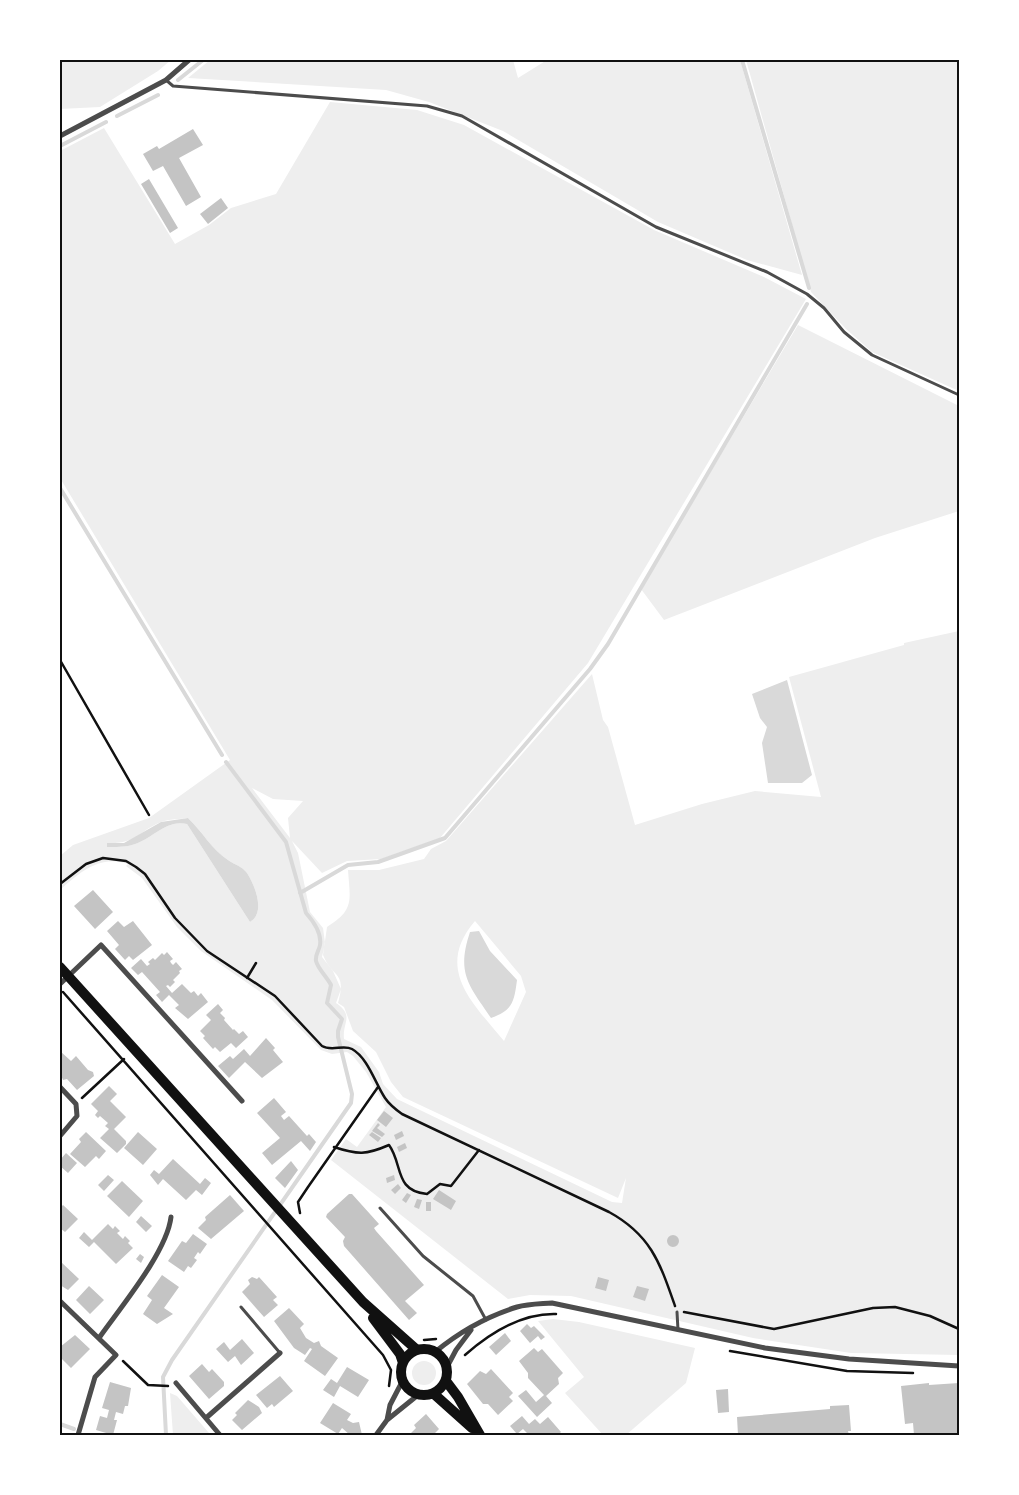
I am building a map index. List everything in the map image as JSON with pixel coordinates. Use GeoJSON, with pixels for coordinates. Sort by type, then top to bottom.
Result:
{"type":"FeatureCollection","features":[{"type":"Feature","properties":{"kind":"main road"},"geometry":{"type":"LineString","coordinates":[[60,967],[363,1302],[417,1350]]}},
{"type":"Feature","properties":{"kind":"main road"},"geometry":{"type":"LineString","coordinates":[[363,1302],[400,1354],[403,1363],[403,1380],[409,1390],[418,1395],[434,1394],[446,1382],[447,1367],[441,1356],[435,1352],[428,1349],[417,1350],[408,1356],[403,1363]]}},
{"type":"Feature","properties":{"kind":"main road"},"geometry":{"type":"LineString","coordinates":[[446,1382],[458,1397],[480,1435]]}},
{"type":"Feature","properties":{"kind":"main road"},"geometry":{"type":"LineString","coordinates":[[434,1394],[480,1435]]}},
{"type":"Feature","properties":{"kind":"street"},"geometry":{"type":"LineString","coordinates":[[60,136],[166,80],[189,60]]}},
{"type":"Feature","properties":{"kind":"street"},"geometry":{"type":"LineString","coordinates":[[60,984],[101,945],[242,1102]]}},
{"type":"Feature","properties":{"kind":"street"},"geometry":{"type":"LineString","coordinates":[[60,1087],[76,1104],[77,1116],[60,1136]]}},
{"type":"Feature","properties":{"kind":"street"},"geometry":{"type":"LineString","coordinates":[[99,1338],[144,1274],[170,1230],[171,1217]]}},
{"type":"Feature","properties":{"kind":"street"},"geometry":{"type":"LineString","coordinates":[[60,1301],[116,1355],[95,1377],[78,1435]]}},
{"type":"Feature","properties":{"kind":"street"},"geometry":{"type":"LineString","coordinates":[[435,1352],[486,1320],[518,1307],[552,1303],[765,1348],[849,1359],[959,1366]]}},
{"type":"Feature","properties":{"kind":"street"},"geometry":{"type":"LineString","coordinates":[[447,1367],[456,1350],[473,1328]]}},
{"type":"Feature","properties":{"kind":"street"},"geometry":{"type":"LineString","coordinates":[[206,1418],[280,1353]]}},
{"type":"Feature","properties":{"kind":"street"},"geometry":{"type":"LineString","coordinates":[[387,1420],[390,1405],[403,1380]]}},
{"type":"Feature","properties":{"kind":"street"},"geometry":{"type":"LineString","coordinates":[[176,1383],[220,1435]]}},
{"type":"Feature","properties":{"kind":"street"},"geometry":{"type":"LineString","coordinates":[[376,1435],[387,1420],[398,1413],[411,1398],[418,1395]]}},
{"type":"Feature","properties":{"kind":"lane"},"geometry":{"type":"LineString","coordinates":[[166,80],[172,86],[427,106],[462,116],[656,227],[767,272],[807,294],[824,308],[844,332],[872,355],[959,395]]}},
{"type":"Feature","properties":{"kind":"lane"},"geometry":{"type":"LineString","coordinates":[[380,1208],[423,1256],[473,1296],[486,1320]]}},
{"type":"Feature","properties":{"kind":"lane"},"geometry":{"type":"LineString","coordinates":[[241,1307],[280,1353]]}},
{"type":"Feature","properties":{"kind":"lane"},"geometry":{"type":"LineString","coordinates":[[677,1312],[678,1330]]}},
{"type":"Feature","properties":{"kind":"path"},"geometry":{"type":"LineString","coordinates":[[60,660],[149,815]]}},
{"type":"Feature","properties":{"kind":"path"},"geometry":{"type":"LineString","coordinates":[[60,884],[95,860],[103,858],[126,861],[145,874],[164,904],[202,946],[275,996],[322,1046],[336,1050],[352,1049],[360,1057],[390,1105],[402,1114],[610,1212],[637,1230],[650,1247],[666,1279],[677,1312],[774,1329],[873,1308],[895,1307],[930,1316],[959,1329]]}},
{"type":"Feature","properties":{"kind":"path"},"geometry":{"type":"LineString","coordinates":[[247,978],[256,963]]}},
{"type":"Feature","properties":{"kind":"path"},"geometry":{"type":"LineString","coordinates":[[60,989],[383,1355]]}},
{"type":"Feature","properties":{"kind":"path"},"geometry":{"type":"LineString","coordinates":[[76,1104],[135,1049]]}},
{"type":"Feature","properties":{"kind":"path"},"geometry":{"type":"LineString","coordinates":[[300,1214],[297,1209],[298,1202],[334,1147],[378,1087]]}},
{"type":"Feature","properties":{"kind":"path"},"geometry":{"type":"LineString","coordinates":[[334,1147],[354,1154],[371,1153],[389,1145],[394,1152],[403,1182],[420,1194],[427,1194],[440,1184],[452,1186],[478,1150]]}},
{"type":"Feature","properties":{"kind":"path"},"geometry":{"type":"LineString","coordinates":[[463,1357],[482,1340],[522,1319],[554,1314],[562,1315]]}},
{"type":"Feature","properties":{"kind":"path"},"geometry":{"type":"LineString","coordinates":[[725,1350],[847,1371],[919,1374]]}},
{"type":"Feature","properties":{"kind":"path"},"geometry":{"type":"LineString","coordinates":[[116,1355],[148,1385],[170,1387]]}},
{"type":"Feature","properties":{"kind":"shaded area"},"geometry":{"type":"Polygon","coordinates":[[[60,60],[171,60],[158,71],[100,107],[60,109],[60,60]]]}},
{"type":"Feature","properties":{"kind":"shaded area"},"geometry":{"type":"Polygon","coordinates":[[[210,60],[513,60],[518,78],[547,60],[740,60],[802,275],[747,260],[658,222],[503,131],[429,102],[386,90],[188,78],[210,60]]]}},
{"type":"Feature","properties":{"kind":"shaded area"},"geometry":{"type":"Polygon","coordinates":[[[746,60],[959,60],[959,391],[872,352],[846,329],[811,292],[746,60]]]}},
{"type":"Feature","properties":{"kind":"shaded area"},"geometry":{"type":"Polygon","coordinates":[[[330,102],[417,110],[464,125],[654,230],[764,277],[806,299],[588,663],[440,838],[381,859],[347,861],[322,873],[292,841],[298,853],[310,912],[323,928],[325,942],[327,927],[342,915],[349,903],[348,870],[379,870],[424,859],[431,849],[446,841],[592,674],[603,720],[608,727],[635,825],[702,804],[755,791],[821,797],[789,677],[904,645],[904,643],[959,631],[959,1355],[851,1353],[753,1338],[571,1296],[530,1295],[508,1299],[331,1160],[346,1139],[357,1147],[386,1107],[366,1072],[353,1056],[347,1052],[332,1054],[321,1050],[272,1000],[201,951],[177,927],[142,878],[126,866],[128,864],[108,861],[99,863],[82,872],[60,890],[60,856],[73,845],[149,818],[230,760],[60,478],[60,151],[104,128],[175,244],[209,225],[231,208],[276,194],[330,102]],[[252,788],[290,838],[288,818],[303,801],[273,799],[252,788]],[[188,818],[161,822],[125,842],[107,843],[107,847],[132,845],[172,824],[187,824],[250,922],[255,918],[258,899],[247,873],[241,867],[222,856],[188,818]],[[475,921],[463,938],[458,955],[458,970],[462,985],[470,999],[504,1041],[526,992],[521,976],[475,921]],[[324,947],[322,957],[333,971],[341,988],[338,976],[323,955],[324,947]],[[341,990],[336,1003],[342,1008],[346,1016],[344,1039],[361,1047],[379,1072],[383,1084],[397,1099],[612,1202],[622,1203],[626,1178],[618,1198],[403,1097],[391,1082],[376,1052],[353,1031],[344,1007],[338,1003],[341,990]]]}},
{"type":"Feature","properties":{"kind":"shaded area"},"geometry":{"type":"Polygon","coordinates":[[[798,325],[959,406],[959,511],[875,538],[664,620],[641,589],[798,325]]]}},
{"type":"Feature","properties":{"kind":"shaded area"},"geometry":{"type":"Polygon","coordinates":[[[787,680],[812,775],[802,783],[768,783],[762,743],[767,727],[760,718],[752,694],[787,680]]]}},
{"type":"Feature","properties":{"kind":"shaded area"},"geometry":{"type":"Polygon","coordinates":[[[188,818],[222,856],[247,873],[258,899],[255,918],[250,922],[187,824],[172,824],[132,845],[107,847],[107,843],[124,843],[161,822],[188,818]]]}},
{"type":"Feature","properties":{"kind":"shaded area"},"geometry":{"type":"Polygon","coordinates":[[[479,931],[490,951],[517,980],[511,1004],[504,1012],[491,1018],[476,997],[465,969],[464,959],[470,932],[479,931]]]}},
{"type":"Feature","properties":{"kind":"shaded area"},"geometry":{"type":"Polygon","coordinates":[[[553,1319],[579,1322],[695,1348],[686,1383],[626,1435],[603,1435],[565,1393],[584,1377],[538,1321],[553,1319]]]}},
{"type":"Feature","properties":{"kind":"shaded area"},"geometry":{"type":"Polygon","coordinates":[[[424,1361],[433,1364],[436,1373],[433,1382],[424,1385],[415,1382],[412,1373],[415,1364],[424,1361]]]}},
{"type":"Feature","properties":{"kind":"shaded area"},"geometry":{"type":"Polygon","coordinates":[[[170,1393],[177,1396],[209,1433],[173,1435],[170,1393]]]}},
{"type":"Feature","properties":{"kind":"building"},"geometry":{"type":"Polygon","coordinates":[[[193,129],[203,145],[179,158],[201,197],[186,206],[163,166],[153,171],[143,154],[157,146],[159,149],[193,129]]]}},
{"type":"Feature","properties":{"kind":"building"},"geometry":{"type":"Polygon","coordinates":[[[149,179],[178,228],[170,233],[141,184],[149,179]]]}},
{"type":"Feature","properties":{"kind":"building"},"geometry":{"type":"Polygon","coordinates":[[[221,198],[228,208],[208,224],[200,214],[221,198]]]}},
{"type":"Feature","properties":{"kind":"building"},"geometry":{"type":"Polygon","coordinates":[[[93,890],[113,912],[95,929],[74,906],[93,890]]]}},
{"type":"Feature","properties":{"kind":"building"},"geometry":{"type":"Polygon","coordinates":[[[118,921],[124,927],[133,921],[152,945],[133,960],[129,956],[125,960],[115,949],[119,945],[107,931],[118,921]]]}},
{"type":"Feature","properties":{"kind":"building"},"geometry":{"type":"Polygon","coordinates":[[[167,952],[173,959],[170,961],[171,963],[173,965],[176,962],[182,969],[173,980],[175,982],[170,987],[166,986],[172,993],[182,984],[191,993],[194,991],[198,996],[201,993],[208,1002],[188,1019],[175,1008],[179,1005],[169,995],[162,1002],[156,995],[160,992],[142,972],[138,975],[131,968],[141,959],[147,966],[150,964],[148,962],[153,958],[155,960],[162,953],[164,955],[167,952]]]}},
{"type":"Feature","properties":{"kind":"building"},"geometry":{"type":"Polygon","coordinates":[[[218,1004],[223,1010],[220,1013],[225,1018],[224,1020],[233,1030],[239,1034],[243,1031],[248,1037],[236,1048],[231,1043],[220,1052],[215,1047],[213,1049],[203,1038],[205,1036],[200,1031],[211,1020],[206,1015],[218,1004]]]}},
{"type":"Feature","properties":{"kind":"building"},"geometry":{"type":"Polygon","coordinates":[[[266,1038],[275,1048],[273,1050],[283,1062],[262,1078],[245,1062],[229,1078],[218,1066],[230,1056],[233,1059],[244,1049],[250,1056],[266,1038]]]}},
{"type":"Feature","properties":{"kind":"building"},"geometry":{"type":"Polygon","coordinates":[[[60,1051],[71,1061],[76,1056],[88,1070],[93,1072],[94,1076],[77,1090],[67,1079],[63,1080],[60,1073],[60,1051]]]}},
{"type":"Feature","properties":{"kind":"building"},"geometry":{"type":"Polygon","coordinates":[[[109,1086],[117,1094],[110,1101],[126,1117],[114,1129],[126,1141],[126,1144],[117,1153],[100,1138],[109,1129],[105,1126],[108,1123],[100,1116],[98,1118],[95,1115],[98,1111],[91,1104],[109,1086]]]}},
{"type":"Feature","properties":{"kind":"building"},"geometry":{"type":"Polygon","coordinates":[[[274,1098],[286,1112],[281,1116],[284,1120],[289,1116],[307,1136],[309,1134],[316,1142],[310,1151],[301,1141],[272,1165],[262,1153],[280,1138],[257,1113],[274,1098]]]}},
{"type":"Feature","properties":{"kind":"building"},"geometry":{"type":"Polygon","coordinates":[[[384,1111],[393,1118],[386,1127],[377,1120],[384,1111]]]}},
{"type":"Feature","properties":{"kind":"building"},"geometry":{"type":"Polygon","coordinates":[[[378,1123],[380,1125],[377,1128],[385,1134],[382,1137],[372,1131],[378,1123]]]}},
{"type":"Feature","properties":{"kind":"building"},"geometry":{"type":"Polygon","coordinates":[[[402,1131],[404,1136],[396,1140],[394,1135],[402,1131]]]}},
{"type":"Feature","properties":{"kind":"building"},"geometry":{"type":"Polygon","coordinates":[[[86,1132],[106,1151],[99,1159],[96,1156],[85,1167],[70,1154],[81,1142],[79,1139],[86,1132]]]}},
{"type":"Feature","properties":{"kind":"building"},"geometry":{"type":"Polygon","coordinates":[[[138,1132],[157,1149],[143,1165],[124,1148],[138,1132]]]}},
{"type":"Feature","properties":{"kind":"building"},"geometry":{"type":"Polygon","coordinates":[[[372,1132],[381,1138],[378,1142],[369,1135],[372,1132]]]}},
{"type":"Feature","properties":{"kind":"building"},"geometry":{"type":"Polygon","coordinates":[[[405,1143],[407,1148],[399,1152],[397,1147],[405,1143]]]}},
{"type":"Feature","properties":{"kind":"building"},"geometry":{"type":"Polygon","coordinates":[[[66,1153],[77,1163],[68,1173],[60,1166],[60,1160],[66,1153]]]}},
{"type":"Feature","properties":{"kind":"building"},"geometry":{"type":"Polygon","coordinates":[[[173,1159],[200,1184],[205,1178],[211,1183],[202,1195],[196,1190],[186,1200],[163,1179],[158,1185],[150,1175],[154,1170],[159,1174],[173,1159]]]}},
{"type":"Feature","properties":{"kind":"building"},"geometry":{"type":"Polygon","coordinates":[[[291,1161],[298,1170],[285,1188],[275,1178],[291,1161]]]}},
{"type":"Feature","properties":{"kind":"building"},"geometry":{"type":"Polygon","coordinates":[[[108,1175],[114,1180],[104,1191],[98,1185],[108,1175]]]}},
{"type":"Feature","properties":{"kind":"building"},"geometry":{"type":"Polygon","coordinates":[[[394,1175],[395,1180],[387,1183],[386,1178],[394,1175]]]}},
{"type":"Feature","properties":{"kind":"building"},"geometry":{"type":"Polygon","coordinates":[[[122,1181],[143,1201],[129,1217],[107,1196],[122,1181]]]}},
{"type":"Feature","properties":{"kind":"building"},"geometry":{"type":"Polygon","coordinates":[[[398,1184],[401,1188],[395,1194],[391,1190],[398,1184]]]}},
{"type":"Feature","properties":{"kind":"building"},"geometry":{"type":"Polygon","coordinates":[[[439,1190],[456,1201],[451,1210],[433,1199],[439,1190]]]}},
{"type":"Feature","properties":{"kind":"building"},"geometry":{"type":"Polygon","coordinates":[[[407,1193],[411,1195],[406,1203],[402,1200],[407,1193]]]}},
{"type":"Feature","properties":{"kind":"building"},"geometry":{"type":"Polygon","coordinates":[[[349,1194],[352,1194],[379,1224],[374,1228],[376,1231],[424,1285],[405,1301],[417,1313],[409,1320],[344,1246],[343,1241],[345,1237],[326,1217],[349,1194]]]}},
{"type":"Feature","properties":{"kind":"building"},"geometry":{"type":"Polygon","coordinates":[[[230,1195],[244,1211],[211,1239],[198,1228],[206,1220],[205,1217],[230,1195]]]}},
{"type":"Feature","properties":{"kind":"building"},"geometry":{"type":"Polygon","coordinates":[[[417,1199],[422,1200],[419,1209],[414,1207],[417,1199]]]}},
{"type":"Feature","properties":{"kind":"building"},"geometry":{"type":"Polygon","coordinates":[[[426,1202],[431,1202],[431,1211],[426,1211],[426,1202]]]}},
{"type":"Feature","properties":{"kind":"building"},"geometry":{"type":"Polygon","coordinates":[[[63,1205],[78,1219],[65,1232],[60,1228],[60,1208],[63,1205]]]}},
{"type":"Feature","properties":{"kind":"building"},"geometry":{"type":"Polygon","coordinates":[[[141,1216],[152,1226],[146,1232],[136,1222],[141,1216]]]}},
{"type":"Feature","properties":{"kind":"building"},"geometry":{"type":"Polygon","coordinates":[[[108,1224],[113,1229],[115,1226],[120,1231],[117,1233],[123,1239],[125,1236],[133,1248],[116,1264],[94,1242],[89,1247],[79,1238],[84,1232],[92,1240],[108,1224]]]}},
{"type":"Feature","properties":{"kind":"building"},"geometry":{"type":"Polygon","coordinates":[[[193,1234],[207,1244],[200,1254],[198,1252],[194,1258],[197,1260],[191,1268],[188,1266],[184,1272],[168,1261],[182,1241],[186,1243],[193,1234]]]}},
{"type":"Feature","properties":{"kind":"building"},"geometry":{"type":"Polygon","coordinates":[[[671,1235],[675,1235],[679,1241],[675,1247],[671,1247],[667,1243],[667,1239],[671,1235]]]}},
{"type":"Feature","properties":{"kind":"building"},"geometry":{"type":"Polygon","coordinates":[[[140,1254],[144,1257],[141,1263],[136,1259],[140,1254]]]}},
{"type":"Feature","properties":{"kind":"building"},"geometry":{"type":"Polygon","coordinates":[[[60,1261],[79,1279],[68,1290],[60,1285],[60,1261]]]}},
{"type":"Feature","properties":{"kind":"building"},"geometry":{"type":"Polygon","coordinates":[[[162,1275],[179,1287],[164,1308],[173,1314],[157,1324],[143,1314],[152,1300],[147,1296],[162,1275]]]}},
{"type":"Feature","properties":{"kind":"building"},"geometry":{"type":"Polygon","coordinates":[[[252,1277],[257,1279],[259,1277],[277,1297],[273,1300],[278,1305],[264,1317],[242,1292],[250,1284],[248,1280],[252,1277]]]}},
{"type":"Feature","properties":{"kind":"building"},"geometry":{"type":"Polygon","coordinates":[[[598,1277],[609,1280],[606,1291],[595,1288],[598,1277]]]}},
{"type":"Feature","properties":{"kind":"building"},"geometry":{"type":"Polygon","coordinates":[[[89,1286],[104,1300],[90,1314],[76,1300],[89,1286]]]}},
{"type":"Feature","properties":{"kind":"building"},"geometry":{"type":"Polygon","coordinates":[[[637,1286],[649,1289],[645,1301],[633,1297],[637,1286]]]}},
{"type":"Feature","properties":{"kind":"building"},"geometry":{"type":"Polygon","coordinates":[[[289,1308],[304,1324],[300,1328],[306,1338],[314,1343],[319,1341],[321,1346],[338,1358],[325,1376],[304,1361],[312,1349],[310,1348],[305,1355],[294,1348],[274,1321],[289,1308]]]}},
{"type":"Feature","properties":{"kind":"building"},"geometry":{"type":"Polygon","coordinates":[[[527,1324],[531,1328],[534,1326],[545,1337],[541,1340],[538,1336],[530,1343],[520,1331],[527,1324]]]}},
{"type":"Feature","properties":{"kind":"building"},"geometry":{"type":"Polygon","coordinates":[[[505,1333],[511,1341],[496,1355],[489,1347],[505,1333]]]}},
{"type":"Feature","properties":{"kind":"building"},"geometry":{"type":"Polygon","coordinates":[[[75,1335],[90,1349],[71,1368],[60,1357],[60,1347],[75,1335]]]}},
{"type":"Feature","properties":{"kind":"building"},"geometry":{"type":"Polygon","coordinates":[[[242,1339],[254,1353],[241,1365],[235,1356],[228,1362],[216,1349],[224,1342],[230,1350],[242,1339]]]}},
{"type":"Feature","properties":{"kind":"building"},"geometry":{"type":"Polygon","coordinates":[[[534,1348],[538,1352],[542,1349],[563,1373],[558,1378],[559,1384],[546,1396],[552,1403],[537,1417],[518,1396],[526,1390],[536,1402],[544,1395],[528,1378],[528,1373],[519,1361],[534,1348]]]}},
{"type":"Feature","properties":{"kind":"building"},"geometry":{"type":"Polygon","coordinates":[[[202,1364],[209,1372],[212,1369],[224,1382],[224,1386],[209,1399],[189,1376],[202,1364]]]}},
{"type":"Feature","properties":{"kind":"building"},"geometry":{"type":"Polygon","coordinates":[[[347,1367],[369,1380],[358,1397],[340,1386],[334,1397],[323,1390],[331,1379],[337,1383],[347,1367]]]}},
{"type":"Feature","properties":{"kind":"building"},"geometry":{"type":"Polygon","coordinates":[[[491,1369],[513,1393],[509,1397],[513,1401],[498,1415],[488,1404],[483,1404],[467,1384],[480,1371],[486,1374],[491,1369]]]}},
{"type":"Feature","properties":{"kind":"building"},"geometry":{"type":"Polygon","coordinates":[[[280,1376],[293,1391],[274,1407],[272,1404],[267,1408],[256,1395],[280,1376]]]}},
{"type":"Feature","properties":{"kind":"building"},"geometry":{"type":"Polygon","coordinates":[[[110,1382],[131,1388],[128,1406],[125,1406],[123,1414],[116,1412],[114,1420],[117,1420],[113,1435],[96,1430],[100,1416],[107,1418],[109,1410],[102,1408],[110,1382]]]}},
{"type":"Feature","properties":{"kind":"building"},"geometry":{"type":"Polygon","coordinates":[[[929,1383],[929,1385],[959,1383],[959,1435],[914,1435],[913,1423],[905,1424],[901,1386],[929,1383]]]}},
{"type":"Feature","properties":{"kind":"building"},"geometry":{"type":"Polygon","coordinates":[[[728,1389],[729,1412],[718,1413],[716,1390],[728,1389]]]}},
{"type":"Feature","properties":{"kind":"building"},"geometry":{"type":"Polygon","coordinates":[[[248,1400],[259,1407],[262,1413],[242,1430],[232,1420],[237,1415],[235,1413],[248,1400]]]}},
{"type":"Feature","properties":{"kind":"building"},"geometry":{"type":"Polygon","coordinates":[[[333,1403],[351,1414],[347,1420],[353,1423],[359,1422],[362,1435],[350,1435],[342,1428],[338,1434],[320,1423],[333,1403]]]}},
{"type":"Feature","properties":{"kind":"building"},"geometry":{"type":"Polygon","coordinates":[[[849,1405],[851,1431],[848,1431],[849,1435],[738,1435],[737,1417],[830,1409],[830,1406],[849,1405]]]}},
{"type":"Feature","properties":{"kind":"building"},"geometry":{"type":"Polygon","coordinates":[[[426,1414],[439,1429],[433,1435],[409,1435],[416,1428],[414,1425],[426,1414]]]}},
{"type":"Feature","properties":{"kind":"building"},"geometry":{"type":"Polygon","coordinates":[[[522,1416],[529,1424],[535,1419],[540,1424],[548,1417],[561,1432],[558,1435],[529,1435],[523,1429],[517,1434],[510,1426],[522,1416]]]}},
{"type":"Feature","properties":{"kind":"waterway"},"geometry":{"type":"LineString","coordinates":[[178,80],[203,60]]}},
{"type":"Feature","properties":{"kind":"waterway"},"geometry":{"type":"LineString","coordinates":[[742,60],[809,288]]}},
{"type":"Feature","properties":{"kind":"waterway"},"geometry":{"type":"LineString","coordinates":[[117,116],[158,95]]}},
{"type":"Feature","properties":{"kind":"waterway"},"geometry":{"type":"LineString","coordinates":[[60,146],[106,122]]}},
{"type":"Feature","properties":{"kind":"waterway"},"geometry":{"type":"LineString","coordinates":[[300,893],[348,865],[378,862],[445,838],[590,669],[608,644],[807,304]]}},
{"type":"Feature","properties":{"kind":"waterway"},"geometry":{"type":"LineString","coordinates":[[60,488],[222,755]]}},
{"type":"Feature","properties":{"kind":"waterway"},"geometry":{"type":"LineString","coordinates":[[166,1435],[163,1377],[172,1360],[351,1103],[352,1094],[338,1037],[342,1019],[327,1003],[331,985],[316,961],[320,945],[319,932],[306,913],[286,842],[226,762]]}},
{"type":"Feature","properties":{"kind":"waterway"},"geometry":{"type":"LineString","coordinates":[[60,1424],[74,1429]]}}]}
